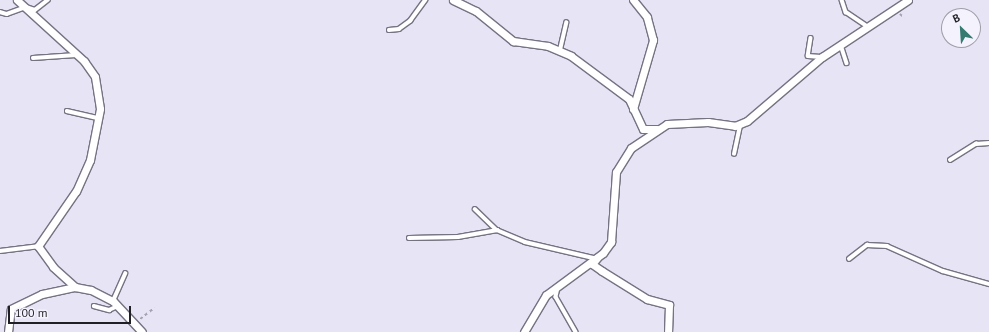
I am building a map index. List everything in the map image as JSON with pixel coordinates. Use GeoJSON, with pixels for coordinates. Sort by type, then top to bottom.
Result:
{"type":"FeatureCollection","features":[{"type":"Feature","properties":{"kind":"street"},"geometry":{"type":"LineString","coordinates":[[17,0],[79,55],[94,77],[99,118],[90,160],[76,191],[39,247],[43,256],[74,287]]}},
{"type":"Feature","properties":{"kind":"street"},"geometry":{"type":"LineString","coordinates":[[453,0],[476,11],[513,41],[560,50],[629,99],[642,129],[656,129],[687,122],[740,124],[822,57],[908,0]]}},
{"type":"Feature","properties":{"kind":"street"},"geometry":{"type":"LineString","coordinates":[[633,0],[647,17],[653,40],[640,73],[633,109]]}},
{"type":"Feature","properties":{"kind":"street"},"geometry":{"type":"LineString","coordinates":[[656,129],[631,148],[618,166],[612,236],[592,264],[648,299],[669,305],[668,332]]}},
{"type":"Feature","properties":{"kind":"street"},"geometry":{"type":"LineString","coordinates":[[524,332],[539,304],[559,285],[596,257]]}},
{"type":"Feature","properties":{"kind":"street"},"geometry":{"type":"LineString","coordinates":[[8,332],[12,309],[42,294],[74,287],[91,290],[116,303],[142,332]]}},
{"type":"Feature","properties":{"kind":"lane"},"geometry":{"type":"LineString","coordinates":[[0,12],[7,14],[26,7],[35,10],[48,0]]}},
{"type":"Feature","properties":{"kind":"lane"},"geometry":{"type":"LineString","coordinates":[[389,30],[404,26],[424,0]]}},
{"type":"Feature","properties":{"kind":"lane"},"geometry":{"type":"LineString","coordinates":[[842,0],[846,12],[867,26]]}},
{"type":"Feature","properties":{"kind":"lane"},"geometry":{"type":"LineString","coordinates":[[560,50],[566,23]]}},
{"type":"Feature","properties":{"kind":"lane"},"geometry":{"type":"LineString","coordinates":[[811,38],[808,56],[822,57]]}},
{"type":"Feature","properties":{"kind":"lane"},"geometry":{"type":"LineString","coordinates":[[841,44],[847,62]]}},
{"type":"Feature","properties":{"kind":"lane"},"geometry":{"type":"LineString","coordinates":[[33,58],[79,55]]}},
{"type":"Feature","properties":{"kind":"lane"},"geometry":{"type":"LineString","coordinates":[[67,111],[99,118]]}},
{"type":"Feature","properties":{"kind":"lane"},"geometry":{"type":"LineString","coordinates":[[734,154],[740,124]]}},
{"type":"Feature","properties":{"kind":"lane"},"geometry":{"type":"LineString","coordinates":[[950,160],[976,144],[989,143]]}},
{"type":"Feature","properties":{"kind":"lane"},"geometry":{"type":"LineString","coordinates":[[475,210],[497,230],[525,242],[596,257]]}},
{"type":"Feature","properties":{"kind":"lane"},"geometry":{"type":"LineString","coordinates":[[409,238],[458,237],[497,230]]}},
{"type":"Feature","properties":{"kind":"lane"},"geometry":{"type":"LineString","coordinates":[[849,259],[867,245],[887,246],[943,271],[989,284]]}},
{"type":"Feature","properties":{"kind":"lane"},"geometry":{"type":"LineString","coordinates":[[0,251],[39,247]]}},
{"type":"Feature","properties":{"kind":"lane"},"geometry":{"type":"LineString","coordinates":[[94,306],[109,310],[116,303],[125,274]]}},
{"type":"Feature","properties":{"kind":"lane"},"geometry":{"type":"LineString","coordinates":[[559,285],[556,297],[576,332]]}},
{"type":"Feature","properties":{"kind":"path"},"geometry":{"type":"LineString","coordinates":[[135,323],[154,308]]}}]}
